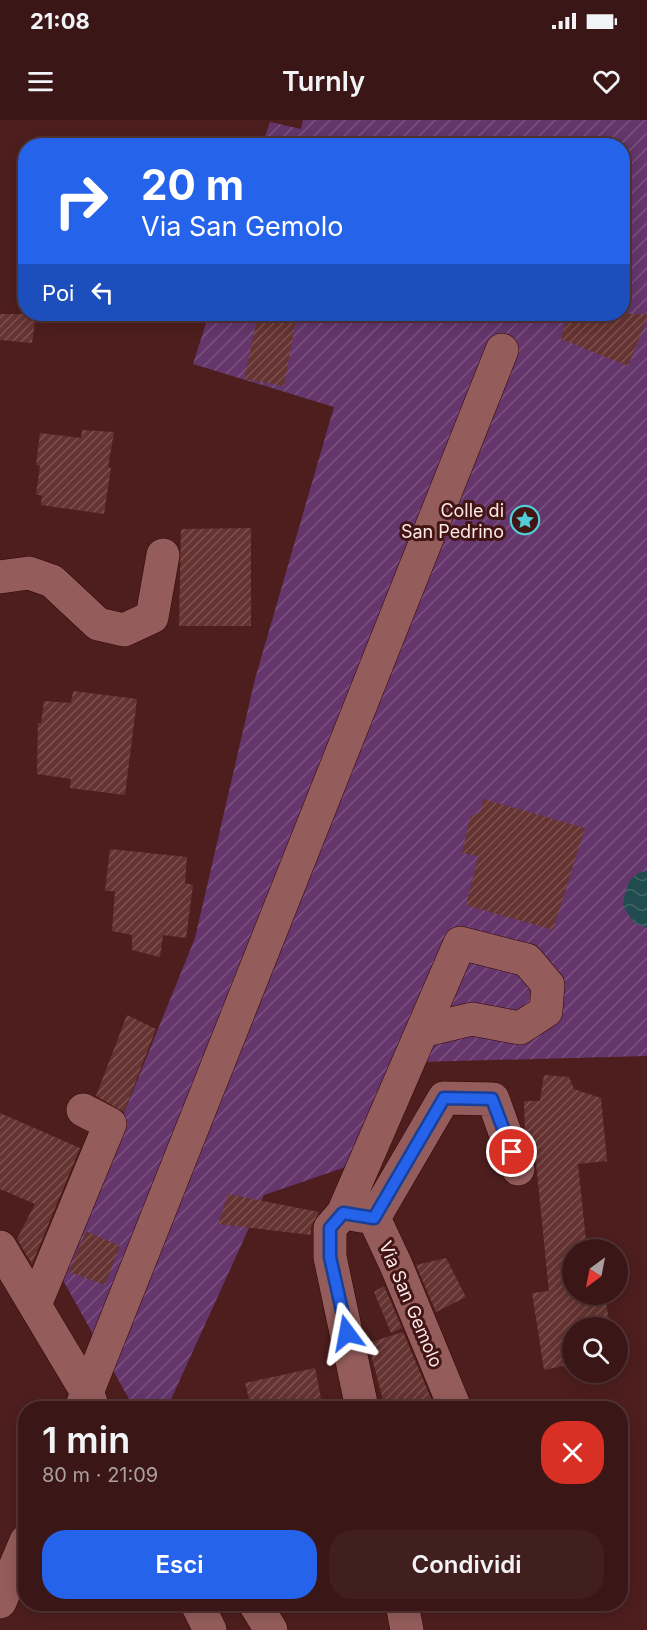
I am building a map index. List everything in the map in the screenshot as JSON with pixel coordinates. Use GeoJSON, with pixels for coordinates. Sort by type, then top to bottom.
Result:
{"type":"FeatureCollection","features":[{"type":"Feature","properties":{"kind":"street"},"geometry":{"type":"LineString","coordinates":[[88,1401],[502,350]]}},
{"type":"Feature","properties":{"kind":"street"},"geometry":{"type":"LineString","coordinates":[[0,578],[29,573],[51,581],[98,624],[124,630],[152,617],[163,555]]}},
{"type":"Feature","properties":{"kind":"street"},"geometry":{"type":"LineString","coordinates":[[359,1216],[422,1031]]}},
{"type":"Feature","properties":{"kind":"street"},"geometry":{"type":"LineString","coordinates":[[361,1401],[330,1257],[330,1228],[359,1216],[444,1098],[492,1099],[519,1169]]}},
{"type":"Feature","properties":{"kind":"street"},"geometry":{"type":"LineString","coordinates":[[35,1305],[110,1124],[83,1110]]}},
{"type":"Feature","properties":{"kind":"street","name":"Via San Gemolo"},"geometry":{"type":"LineString","coordinates":[[359,1216],[396,1265],[452,1401]]}},
{"type":"Feature","properties":{"kind":"street"},"geometry":{"type":"LineString","coordinates":[[0,1247],[35,1305],[85,1401]]}},
{"type":"Feature","properties":{"kind":"street"},"geometry":{"type":"LineString","coordinates":[[0,1602],[18,1560]]}},
{"type":"Feature","properties":{"kind":"street"},"geometry":{"type":"LineString","coordinates":[[200,1611],[210,1630]]}},
{"type":"Feature","properties":{"kind":"street"},"geometry":{"type":"LineString","coordinates":[[259,1611],[271,1630]]}},
{"type":"Feature","properties":{"kind":"street"},"geometry":{"type":"LineString","coordinates":[[403,1611],[407,1630]]}},
{"type":"Feature","properties":{"kind":"shaded area"},"geometry":{"type":"Polygon","coordinates":[[[303,120],[647,120],[647,1056],[418,1062],[343,1168],[264,1195],[170,1401],[130,1401],[59,1273],[195,938],[255,679],[334,407],[193,364],[207,321],[630,321],[630,138],[264,138],[270,122],[301,129],[303,120]]]}},
{"type":"Feature","properties":{"kind":"water"},"geometry":{"type":"Polygon","coordinates":[[[647,871],[647,928],[634,923],[623,906],[629,883],[636,875],[647,871]]]}},
{"type":"Feature","properties":{"kind":"building"},"geometry":{"type":"Polygon","coordinates":[[[0,314],[18,314],[18,321],[35,321],[32,343],[0,340],[0,314]]]}},
{"type":"Feature","properties":{"kind":"building"},"geometry":{"type":"Polygon","coordinates":[[[630,314],[647,314],[628,366],[561,339],[566,321],[630,321],[630,314]]]}},
{"type":"Feature","properties":{"kind":"building"},"geometry":{"type":"Polygon","coordinates":[[[256,321],[296,321],[284,386],[244,379],[256,321]]]}},
{"type":"Feature","properties":{"kind":"building"},"geometry":{"type":"Polygon","coordinates":[[[82,430],[114,432],[104,514],[41,505],[42,496],[36,494],[40,466],[36,465],[40,433],[81,438],[82,430]]]}},
{"type":"Feature","properties":{"kind":"building"},"geometry":{"type":"Polygon","coordinates":[[[251,528],[251,626],[179,626],[181,529],[251,528]]]}},
{"type":"Feature","properties":{"kind":"building"},"geometry":{"type":"Polygon","coordinates":[[[73,691],[137,699],[125,795],[70,788],[71,779],[37,774],[38,723],[41,723],[44,701],[71,703],[73,691]]]}},
{"type":"Feature","properties":{"kind":"building"},"geometry":{"type":"Polygon","coordinates":[[[483,799],[585,828],[553,930],[466,905],[478,856],[462,853],[470,817],[481,811],[483,799]]]}},
{"type":"Feature","properties":{"kind":"building"},"geometry":{"type":"Polygon","coordinates":[[[110,849],[187,857],[185,883],[193,885],[186,938],[163,935],[160,957],[132,950],[132,935],[112,931],[115,891],[105,891],[110,849]]]}},
{"type":"Feature","properties":{"kind":"building"},"geometry":{"type":"Polygon","coordinates":[[[127,1015],[156,1029],[124,1112],[96,1096],[127,1015]]]}},
{"type":"Feature","properties":{"kind":"building"},"geometry":{"type":"Polygon","coordinates":[[[544,1075],[569,1077],[574,1089],[601,1098],[607,1161],[578,1164],[586,1239],[562,1239],[562,1305],[607,1305],[608,1317],[562,1317],[562,1366],[544,1370],[532,1293],[549,1291],[536,1163],[525,1132],[524,1101],[540,1101],[544,1075]]]}},
{"type":"Feature","properties":{"kind":"building"},"geometry":{"type":"Polygon","coordinates":[[[0,1113],[80,1148],[32,1264],[17,1239],[35,1204],[0,1189],[0,1113]]]}},
{"type":"Feature","properties":{"kind":"building"},"geometry":{"type":"Polygon","coordinates":[[[228,1194],[319,1212],[311,1227],[311,1235],[218,1224],[228,1194]]]}},
{"type":"Feature","properties":{"kind":"building"},"geometry":{"type":"Polygon","coordinates":[[[86,1231],[120,1246],[105,1285],[69,1272],[86,1231]]]}},
{"type":"Feature","properties":{"kind":"building"},"geometry":{"type":"Polygon","coordinates":[[[446,1258],[466,1297],[436,1312],[416,1265],[446,1258]]]}},
{"type":"Feature","properties":{"kind":"building"},"geometry":{"type":"Polygon","coordinates":[[[384,1286],[402,1328],[391,1333],[374,1292],[384,1286]]]}},
{"type":"Feature","properties":{"kind":"building"},"geometry":{"type":"Polygon","coordinates":[[[403,1332],[432,1401],[383,1401],[368,1343],[403,1332]]]}},
{"type":"Feature","properties":{"kind":"building"},"geometry":{"type":"Polygon","coordinates":[[[315,1368],[322,1401],[249,1401],[245,1383],[315,1368]]]}},
{"type":"Feature","properties":{"kind":"place","name":"Colle di San Pedrino"},"geometry":{"type":"Point","coordinates":[525,520]}},
{"type":"Feature","properties":{"kind":"route"},"geometry":{"type":"LineString","coordinates":[[347,1333],[330,1257],[330,1228],[343,1213],[374,1218],[444,1098],[492,1099],[512,1152]]}}]}
